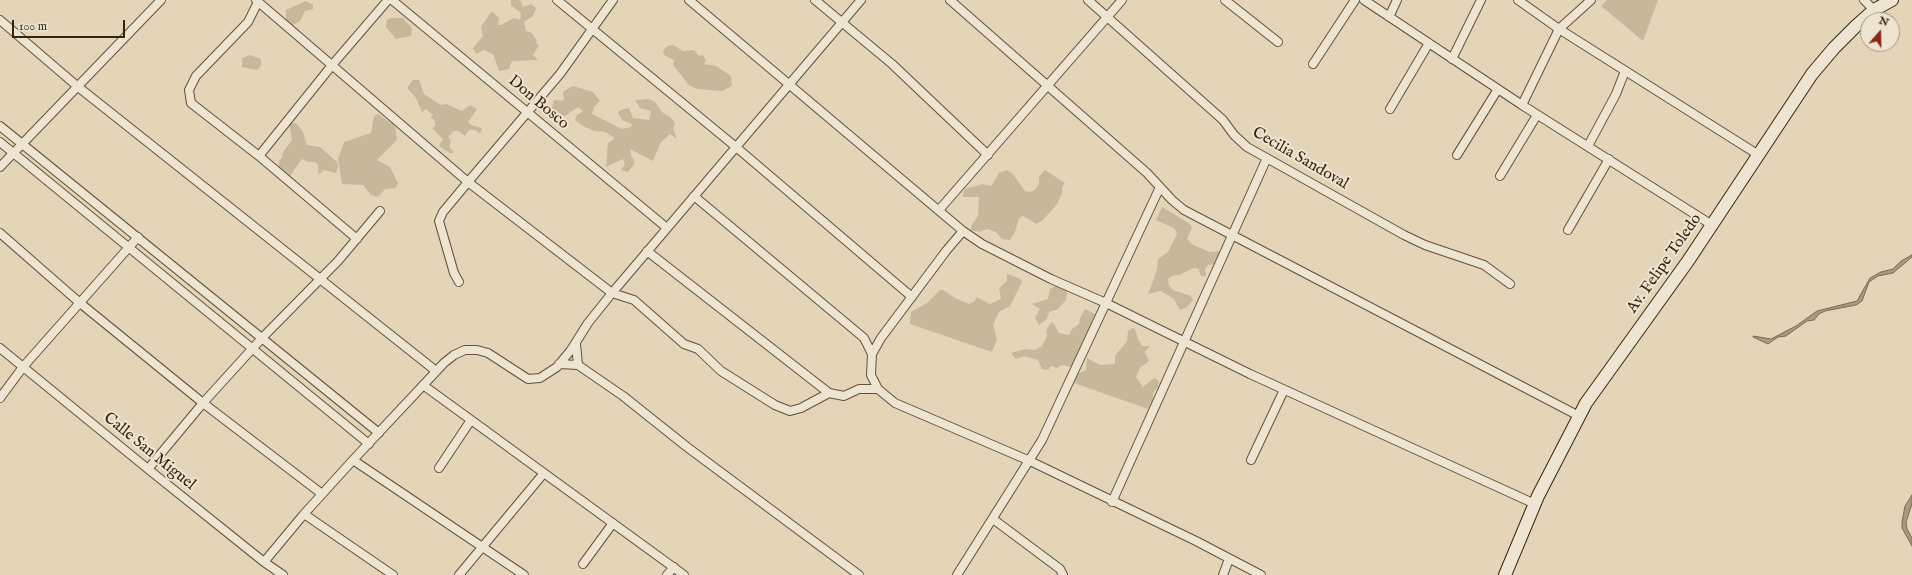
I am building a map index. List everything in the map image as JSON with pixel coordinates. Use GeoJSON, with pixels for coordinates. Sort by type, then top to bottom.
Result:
{"type":"FeatureCollection","features":[{"type":"Feature","properties":{"kind":"main road","name":"Av. Felipe Toledo"},"geometry":{"type":"LineString","coordinates":[[1505,575],[1535,504],[1579,416],[1712,225],[1757,154],[1812,74],[1834,48],[1874,10],[1892,0]]}},
{"type":"Feature","properties":{"kind":"street"},"geometry":{"type":"LineString","coordinates":[[0,167],[12,152],[116,48],[161,0]]}},
{"type":"Feature","properties":{"kind":"street"},"geometry":{"type":"LineString","coordinates":[[259,156],[333,64],[388,0]]}},
{"type":"Feature","properties":{"kind":"street","name":"Don Bosco"},"geometry":{"type":"LineString","coordinates":[[392,0],[667,228]]}},
{"type":"Feature","properties":{"kind":"street"},"geometry":{"type":"LineString","coordinates":[[557,0],[592,27],[736,147],[912,297]]}},
{"type":"Feature","properties":{"kind":"street"},"geometry":{"type":"LineString","coordinates":[[459,282],[454,273],[439,220],[443,212],[560,74],[592,27],[613,0]]}},
{"type":"Feature","properties":{"kind":"street"},"geometry":{"type":"LineString","coordinates":[[689,0],[940,210],[963,231],[982,244],[1051,279],[1106,303],[1284,390],[1535,504]]}},
{"type":"Feature","properties":{"kind":"street"},"geometry":{"type":"LineString","coordinates":[[816,0],[892,64],[988,155]]}},
{"type":"Feature","properties":{"kind":"street"},"geometry":{"type":"LineString","coordinates":[[264,562],[304,514],[353,460],[423,386],[436,370],[454,355],[465,350],[477,350],[488,353],[528,379],[540,378],[559,364],[576,344],[588,323],[612,293],[861,0]]}},
{"type":"Feature","properties":{"kind":"street"},"geometry":{"type":"LineString","coordinates":[[950,0],[1147,173],[1184,210],[1579,416]]}},
{"type":"Feature","properties":{"kind":"street","name":"Cecilia Sandoval"},"geometry":{"type":"LineString","coordinates":[[1088,0],[1223,120],[1234,135],[1247,147],[1404,235],[1425,245],[1484,266],[1510,284]]}},
{"type":"Feature","properties":{"kind":"street"},"geometry":{"type":"LineString","coordinates":[[940,210],[1122,0]]}},
{"type":"Feature","properties":{"kind":"street"},"geometry":{"type":"LineString","coordinates":[[1225,0],[1278,42]]}},
{"type":"Feature","properties":{"kind":"street"},"geometry":{"type":"LineString","coordinates":[[1312,64],[1355,0]]}},
{"type":"Feature","properties":{"kind":"street"},"geometry":{"type":"LineString","coordinates":[[1364,0],[1522,105],[1712,225]]}},
{"type":"Feature","properties":{"kind":"street"},"geometry":{"type":"LineString","coordinates":[[1389,17],[1397,0]]}},
{"type":"Feature","properties":{"kind":"street"},"geometry":{"type":"LineString","coordinates":[[1452,59],[1481,0]]}},
{"type":"Feature","properties":{"kind":"street"},"geometry":{"type":"LineString","coordinates":[[1518,0],[1559,29],[1757,154]]}},
{"type":"Feature","properties":{"kind":"street"},"geometry":{"type":"LineString","coordinates":[[1522,105],[1559,29],[1591,0]]}},
{"type":"Feature","properties":{"kind":"street"},"geometry":{"type":"LineString","coordinates":[[1864,0],[1874,10]]}},
{"type":"Feature","properties":{"kind":"street"},"geometry":{"type":"LineString","coordinates":[[357,239],[259,156],[191,103],[189,90],[200,71],[248,22],[257,1],[333,64],[468,182],[612,293],[634,300],[684,344],[698,350],[721,371],[775,405],[790,411],[801,408],[829,393]]}},
{"type":"Feature","properties":{"kind":"street"},"geometry":{"type":"LineString","coordinates":[[0,20],[77,86],[436,370]]}},
{"type":"Feature","properties":{"kind":"street"},"geometry":{"type":"LineString","coordinates":[[1390,109],[1429,43]]}},
{"type":"Feature","properties":{"kind":"street"},"geometry":{"type":"LineString","coordinates":[[1588,146],[1616,94],[1625,71]]}},
{"type":"Feature","properties":{"kind":"street"},"geometry":{"type":"LineString","coordinates":[[1457,155],[1498,89]]}},
{"type":"Feature","properties":{"kind":"street"},"geometry":{"type":"LineString","coordinates":[[1500,176],[1537,114]]}},
{"type":"Feature","properties":{"kind":"street"},"geometry":{"type":"LineString","coordinates":[[0,126],[379,433]]}},
{"type":"Feature","properties":{"kind":"street"},"geometry":{"type":"LineString","coordinates":[[0,142],[369,444]]}},
{"type":"Feature","properties":{"kind":"street"},"geometry":{"type":"LineString","coordinates":[[1112,502],[1267,158]]}},
{"type":"Feature","properties":{"kind":"street"},"geometry":{"type":"LineString","coordinates":[[1568,230],[1609,159]]}},
{"type":"Feature","properties":{"kind":"street"},"geometry":{"type":"LineString","coordinates":[[957,575],[1030,462],[1042,440],[1160,187]]}},
{"type":"Feature","properties":{"kind":"street"},"geometry":{"type":"LineString","coordinates":[[694,196],[864,338],[872,354]]}},
{"type":"Feature","properties":{"kind":"street"},"geometry":{"type":"LineString","coordinates":[[148,469],[203,403],[262,338],[338,262],[380,211]]}},
{"type":"Feature","properties":{"kind":"street"},"geometry":{"type":"LineString","coordinates":[[963,231],[881,338],[872,354],[871,375],[878,389],[895,403],[1030,462],[1196,541],[1261,575]]}},
{"type":"Feature","properties":{"kind":"street"},"geometry":{"type":"LineString","coordinates":[[0,233],[80,303],[203,403],[322,494]]}},
{"type":"Feature","properties":{"kind":"street"},"geometry":{"type":"LineString","coordinates":[[0,398],[23,367],[138,237]]}},
{"type":"Feature","properties":{"kind":"street"},"geometry":{"type":"LineString","coordinates":[[647,251],[829,393],[844,396],[859,389],[878,389]]}},
{"type":"Feature","properties":{"kind":"street"},"geometry":{"type":"LineString","coordinates":[[576,344],[578,364]]}},
{"type":"Feature","properties":{"kind":"street","name":"Calle San Miguel"},"geometry":{"type":"LineString","coordinates":[[0,348],[148,469],[264,562],[283,575]]}},
{"type":"Feature","properties":{"kind":"street"},"geometry":{"type":"LineString","coordinates":[[559,364],[578,364],[623,396],[687,447],[859,575]]}},
{"type":"Feature","properties":{"kind":"street"},"geometry":{"type":"LineString","coordinates":[[423,386],[684,575]]}},
{"type":"Feature","properties":{"kind":"street"},"geometry":{"type":"LineString","coordinates":[[1251,460],[1284,390]]}},
{"type":"Feature","properties":{"kind":"street"},"geometry":{"type":"LineString","coordinates":[[440,468],[471,420]]}},
{"type":"Feature","properties":{"kind":"street"},"geometry":{"type":"LineString","coordinates":[[353,460],[524,575]]}},
{"type":"Feature","properties":{"kind":"street"},"geometry":{"type":"LineString","coordinates":[[459,575],[544,473]]}},
{"type":"Feature","properties":{"kind":"street"},"geometry":{"type":"LineString","coordinates":[[304,514],[393,575]]}},
{"type":"Feature","properties":{"kind":"street"},"geometry":{"type":"LineString","coordinates":[[993,519],[1060,569],[1063,575]]}},
{"type":"Feature","properties":{"kind":"street"},"geometry":{"type":"LineString","coordinates":[[583,564],[613,524]]}},
{"type":"Feature","properties":{"kind":"street"},"geometry":{"type":"LineString","coordinates":[[1223,575],[1229,559]]}},
{"type":"Feature","properties":{"kind":"street"},"geometry":{"type":"LineString","coordinates":[[667,575],[674,567]]}},
{"type":"Feature","properties":{"kind":"shaded area"},"geometry":{"type":"Polygon","coordinates":[[[511,0],[520,0],[523,7],[531,4],[536,8],[533,16],[524,22],[526,31],[532,33],[537,41],[536,44],[539,45],[533,55],[538,60],[512,61],[509,69],[499,71],[493,54],[484,50],[476,54],[473,48],[483,36],[481,27],[492,11],[499,18],[498,25],[501,25],[514,18],[520,20],[521,13],[511,5],[511,0]]]}},
{"type":"Feature","properties":{"kind":"shaded area"},"geometry":{"type":"Polygon","coordinates":[[[1607,0],[1658,0],[1643,41],[1601,6],[1607,0]]]}},
{"type":"Feature","properties":{"kind":"shaded area"},"geometry":{"type":"Polygon","coordinates":[[[306,1],[313,5],[313,9],[305,11],[300,21],[291,26],[286,21],[286,10],[306,1]]]}},
{"type":"Feature","properties":{"kind":"shaded area"},"geometry":{"type":"Polygon","coordinates":[[[391,18],[403,18],[412,28],[411,36],[396,39],[386,27],[387,20],[391,18]]]}},
{"type":"Feature","properties":{"kind":"shaded area"},"geometry":{"type":"Polygon","coordinates":[[[673,45],[683,51],[694,50],[699,56],[703,55],[706,61],[704,64],[716,66],[731,76],[732,86],[722,91],[697,89],[689,85],[673,65],[674,60],[664,55],[663,51],[667,46],[673,45]]]}},
{"type":"Feature","properties":{"kind":"shaded area"},"geometry":{"type":"Polygon","coordinates":[[[250,55],[261,59],[261,66],[257,70],[242,67],[242,58],[250,55]]]}},
{"type":"Feature","properties":{"kind":"shaded area"},"geometry":{"type":"Polygon","coordinates":[[[413,80],[419,80],[424,94],[441,105],[446,104],[462,111],[470,105],[477,109],[468,122],[471,125],[482,128],[480,134],[475,130],[469,130],[465,136],[458,131],[454,131],[448,137],[451,141],[449,147],[454,152],[451,154],[439,146],[443,139],[432,128],[435,126],[435,121],[431,117],[433,115],[426,109],[422,112],[416,98],[407,88],[413,80]]]}},
{"type":"Feature","properties":{"kind":"shaded area"},"geometry":{"type":"Polygon","coordinates":[[[573,86],[593,92],[600,101],[594,107],[592,114],[622,129],[631,127],[632,124],[622,120],[618,113],[620,110],[629,108],[633,118],[649,120],[651,111],[640,108],[635,100],[648,99],[655,102],[662,112],[670,117],[675,123],[673,128],[677,139],[670,134],[661,142],[653,161],[630,149],[635,163],[628,172],[621,170],[625,165],[623,159],[606,167],[608,143],[615,138],[605,132],[594,131],[575,120],[577,115],[583,111],[578,107],[565,116],[556,116],[551,111],[554,100],[562,101],[564,99],[564,91],[573,86]]]}},
{"type":"Feature","properties":{"kind":"shaded area"},"geometry":{"type":"Polygon","coordinates":[[[378,114],[395,126],[397,140],[377,160],[390,167],[398,183],[396,188],[385,189],[378,197],[371,195],[363,185],[342,184],[338,159],[344,142],[371,133],[374,116],[378,114]]]}},
{"type":"Feature","properties":{"kind":"shaded area"},"geometry":{"type":"Polygon","coordinates":[[[296,123],[303,132],[307,145],[320,147],[337,162],[338,167],[336,173],[324,170],[320,174],[318,173],[318,165],[315,162],[309,162],[302,159],[290,176],[282,173],[279,167],[279,160],[282,158],[283,152],[292,140],[289,124],[296,123]]]}},
{"type":"Feature","properties":{"kind":"shaded area"},"geometry":{"type":"Polygon","coordinates":[[[1007,170],[1012,173],[1025,191],[1030,192],[1035,190],[1039,184],[1039,177],[1045,170],[1065,183],[1062,187],[1062,193],[1057,204],[1044,219],[1037,224],[1023,216],[1019,218],[1015,232],[1010,240],[1002,239],[996,232],[987,229],[979,232],[971,230],[971,226],[978,216],[979,197],[963,197],[965,189],[982,184],[991,186],[999,173],[1007,170]]]}},
{"type":"Feature","properties":{"kind":"shaded area"},"geometry":{"type":"Polygon","coordinates":[[[1162,207],[1190,224],[1192,228],[1187,239],[1193,245],[1210,252],[1221,251],[1218,264],[1208,265],[1205,269],[1206,277],[1200,275],[1199,269],[1194,268],[1179,275],[1172,276],[1168,279],[1169,285],[1173,290],[1191,296],[1193,300],[1187,307],[1180,310],[1174,299],[1161,291],[1148,294],[1157,270],[1158,259],[1168,252],[1177,234],[1174,228],[1156,220],[1162,207]]]}},
{"type":"Feature","properties":{"kind":"shaded area"},"geometry":{"type":"Polygon","coordinates":[[[1912,255],[1912,257],[1893,273],[1878,276],[1869,282],[1862,301],[1856,305],[1825,311],[1819,314],[1814,320],[1807,321],[1786,336],[1778,337],[1768,344],[1753,337],[1771,339],[1796,326],[1817,311],[1857,301],[1870,278],[1881,272],[1893,269],[1901,261],[1912,255]]]}},
{"type":"Feature","properties":{"kind":"shaded area"},"geometry":{"type":"Polygon","coordinates":[[[1007,274],[1019,278],[1022,282],[1010,306],[999,312],[993,325],[997,339],[992,352],[910,324],[911,312],[927,303],[940,290],[943,290],[955,298],[969,304],[975,301],[976,297],[990,304],[1001,299],[999,288],[1007,281],[1007,274]]]}},
{"type":"Feature","properties":{"kind":"shaded area"},"geometry":{"type":"Polygon","coordinates":[[[1056,286],[1063,287],[1067,292],[1066,300],[1058,309],[1049,312],[1047,319],[1039,325],[1035,317],[1040,309],[1032,304],[1048,299],[1050,289],[1056,286]]]}},
{"type":"Feature","properties":{"kind":"shaded area"},"geometry":{"type":"Polygon","coordinates":[[[1085,309],[1095,314],[1095,316],[1071,367],[1062,365],[1057,368],[1051,366],[1048,370],[1042,369],[1038,360],[1024,356],[1016,359],[1011,353],[1025,349],[1035,350],[1042,346],[1047,336],[1046,331],[1051,322],[1054,324],[1059,333],[1069,335],[1072,329],[1079,324],[1080,318],[1085,309]]]}},
{"type":"Feature","properties":{"kind":"shaded area"},"geometry":{"type":"Polygon","coordinates":[[[1133,328],[1135,329],[1142,346],[1150,346],[1145,352],[1149,361],[1140,368],[1136,377],[1143,387],[1154,378],[1159,381],[1158,387],[1153,393],[1153,399],[1148,409],[1074,383],[1078,374],[1086,370],[1087,358],[1100,365],[1115,364],[1115,356],[1127,341],[1128,331],[1133,328]]]}},
{"type":"Feature","properties":{"kind":"shaded area"},"geometry":{"type":"Polygon","coordinates":[[[1912,495],[1912,504],[1906,522],[1907,529],[1912,538],[1912,546],[1902,528],[1902,522],[1905,506],[1912,495]]]}}]}
